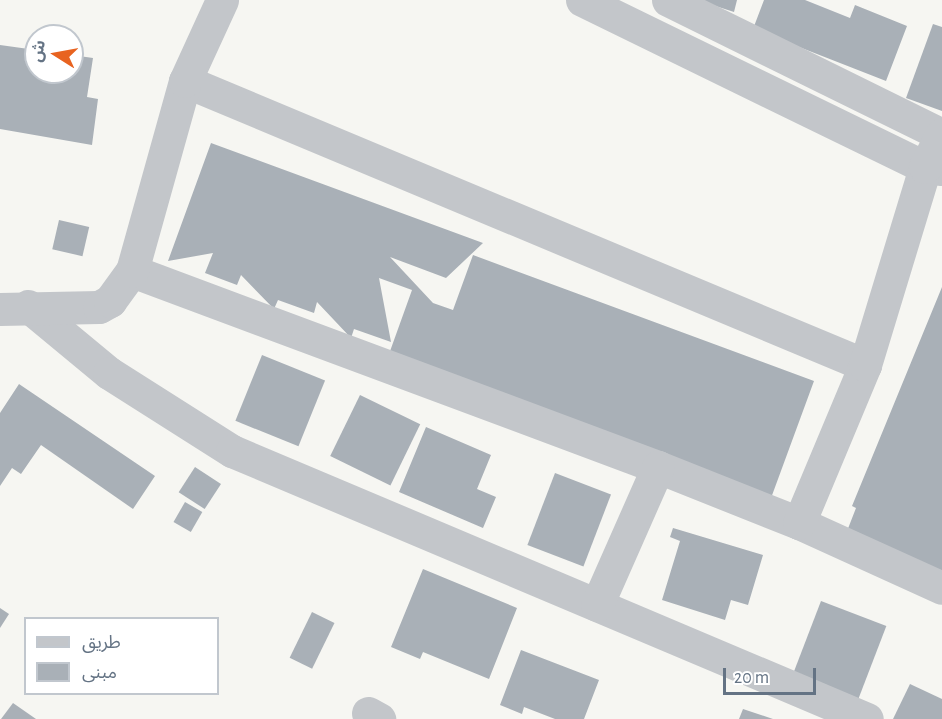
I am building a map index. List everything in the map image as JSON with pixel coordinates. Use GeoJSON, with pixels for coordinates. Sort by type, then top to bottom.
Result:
{"type":"FeatureCollection","features":[{"type":"Feature","properties":{"kind":"street"},"geometry":{"type":"LineString","coordinates":[[14,307],[99,307],[110,301],[132,271],[185,81],[222,0]]}},
{"type":"Feature","properties":{"kind":"street"},"geometry":{"type":"LineString","coordinates":[[582,0],[934,168]]}},
{"type":"Feature","properties":{"kind":"street"},"geometry":{"type":"LineString","coordinates":[[668,0],[942,134],[934,168],[865,365],[799,523]]}},
{"type":"Feature","properties":{"kind":"street"},"geometry":{"type":"LineString","coordinates":[[185,81],[865,365]]}},
{"type":"Feature","properties":{"kind":"street"},"geometry":{"type":"LineString","coordinates":[[132,271],[658,467],[799,523],[942,588]]}},
{"type":"Feature","properties":{"kind":"street"},"geometry":{"type":"LineString","coordinates":[[14,307],[109,373],[232,451],[867,719]]}},
{"type":"Feature","properties":{"kind":"street"},"geometry":{"type":"LineString","coordinates":[[597,605],[658,467]]}},
{"type":"Feature","properties":{"kind":"building"},"geometry":{"type":"Polygon","coordinates":[[[697,0],[737,0],[734,12],[697,0]]]}},
{"type":"Feature","properties":{"kind":"building"},"geometry":{"type":"Polygon","coordinates":[[[764,0],[805,0],[850,18],[855,5],[907,26],[886,81],[753,29],[764,0]]]}},
{"type":"Feature","properties":{"kind":"building"},"geometry":{"type":"Polygon","coordinates":[[[933,24],[942,27],[942,111],[906,98],[933,24]]]}},
{"type":"Feature","properties":{"kind":"building"},"geometry":{"type":"Polygon","coordinates":[[[0,45],[24,48],[24,84],[84,84],[84,57],[93,58],[87,97],[98,99],[92,145],[0,129],[0,45]]]}},
{"type":"Feature","properties":{"kind":"building"},"geometry":{"type":"Polygon","coordinates":[[[211,143],[483,243],[446,278],[390,257],[433,303],[453,310],[473,255],[814,381],[767,509],[389,354],[412,290],[379,278],[391,342],[354,329],[351,338],[317,302],[314,313],[278,300],[274,309],[241,275],[237,285],[205,273],[213,253],[168,261],[211,143]]]}},
{"type":"Feature","properties":{"kind":"building"},"geometry":{"type":"Polygon","coordinates":[[[59,220],[89,227],[82,256],[52,249],[59,220]]]}},
{"type":"Feature","properties":{"kind":"building"},"geometry":{"type":"Polygon","coordinates":[[[942,287],[942,584],[842,544],[856,508],[852,506],[942,287]]]}},
{"type":"Feature","properties":{"kind":"building"},"geometry":{"type":"Polygon","coordinates":[[[262,355],[325,380],[298,446],[235,421],[262,355]]]}},
{"type":"Feature","properties":{"kind":"building"},"geometry":{"type":"Polygon","coordinates":[[[19,384],[155,476],[133,509],[41,445],[21,474],[12,468],[0,486],[0,413],[19,384]]]}},
{"type":"Feature","properties":{"kind":"building"},"geometry":{"type":"Polygon","coordinates":[[[360,395],[420,424],[390,485],[330,456],[360,395]]]}},
{"type":"Feature","properties":{"kind":"building"},"geometry":{"type":"Polygon","coordinates":[[[426,427],[491,455],[477,489],[496,497],[483,528],[399,492],[426,427]]]}},
{"type":"Feature","properties":{"kind":"building"},"geometry":{"type":"Polygon","coordinates":[[[195,467],[221,484],[205,509],[179,492],[195,467]]]}},
{"type":"Feature","properties":{"kind":"building"},"geometry":{"type":"Polygon","coordinates":[[[555,473],[611,495],[583,566],[527,545],[555,473]]]}},
{"type":"Feature","properties":{"kind":"building"},"geometry":{"type":"Polygon","coordinates":[[[185,502],[202,512],[191,532],[174,522],[185,502]]]}},
{"type":"Feature","properties":{"kind":"building"},"geometry":{"type":"Polygon","coordinates":[[[673,528],[763,555],[748,605],[731,600],[725,620],[662,600],[680,541],[670,537],[673,528]]]}},
{"type":"Feature","properties":{"kind":"building"},"geometry":{"type":"Polygon","coordinates":[[[423,569],[517,608],[489,679],[423,652],[420,659],[391,647],[423,569]]]}},
{"type":"Feature","properties":{"kind":"building"},"geometry":{"type":"Polygon","coordinates":[[[821,601],[886,626],[856,705],[791,679],[821,601]]]}},
{"type":"Feature","properties":{"kind":"building"},"geometry":{"type":"Polygon","coordinates":[[[0,608],[9,614],[0,628],[0,608]]]}},
{"type":"Feature","properties":{"kind":"building"},"geometry":{"type":"Polygon","coordinates":[[[312,612],[334,623],[312,669],[290,658],[312,612]]]}},
{"type":"Feature","properties":{"kind":"building"},"geometry":{"type":"Polygon","coordinates":[[[521,650],[599,680],[584,719],[555,719],[524,707],[522,714],[500,705],[521,650]]]}},
{"type":"Feature","properties":{"kind":"building"},"geometry":{"type":"Polygon","coordinates":[[[910,684],[942,699],[942,719],[893,719],[910,684]]]}},
{"type":"Feature","properties":{"kind":"building"},"geometry":{"type":"Polygon","coordinates":[[[13,703],[36,719],[1,719],[13,703]]]}},
{"type":"Feature","properties":{"kind":"building"},"geometry":{"type":"Polygon","coordinates":[[[743,709],[773,719],[739,719],[743,709]]]}}]}
